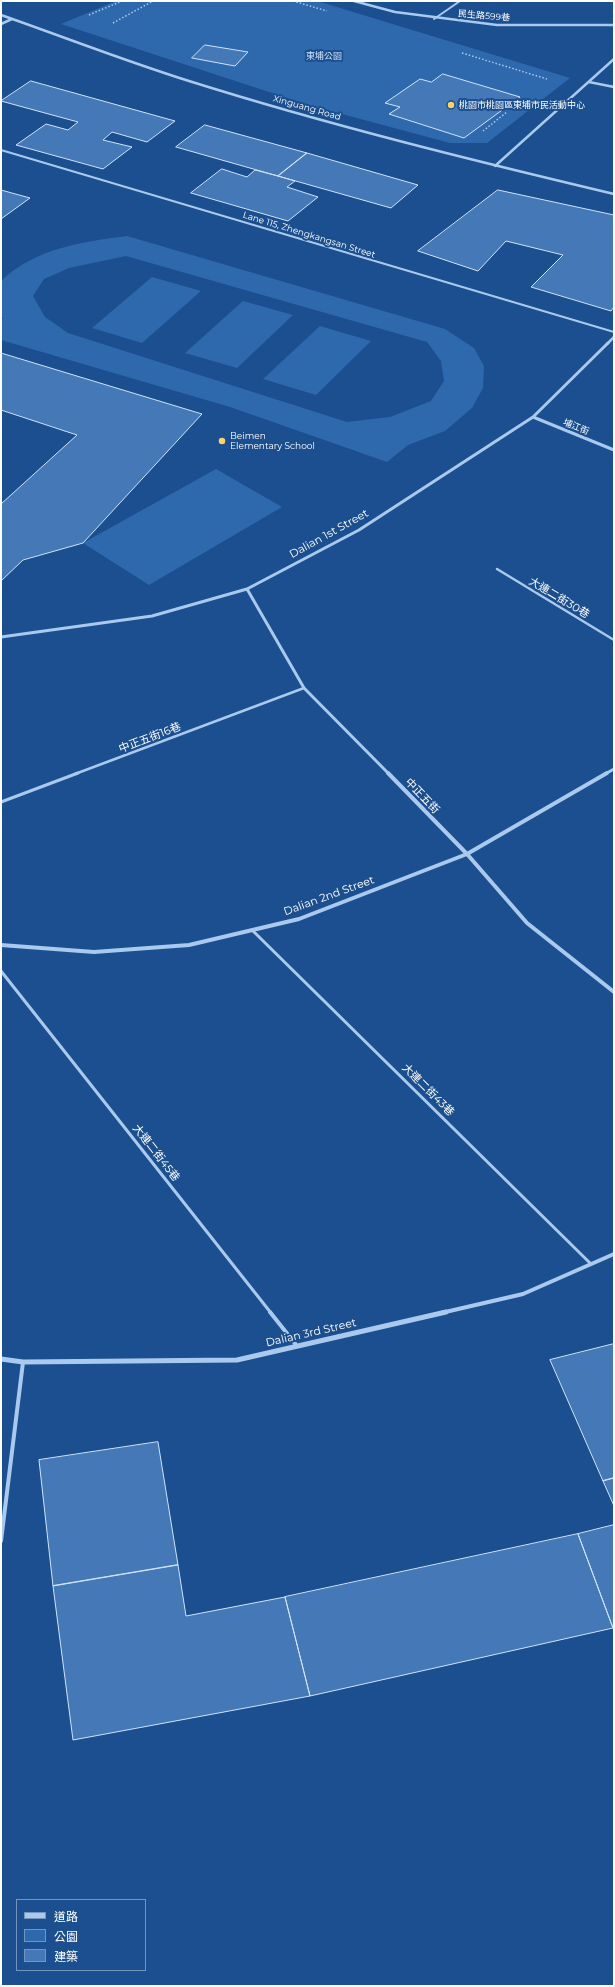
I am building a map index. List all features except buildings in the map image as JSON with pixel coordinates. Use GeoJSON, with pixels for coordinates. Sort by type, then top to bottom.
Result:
{"type":"FeatureCollection","features":[{"type":"Feature","properties":{"kind":"street","name":"民生路599巷"},"geometry":{"type":"LineString","coordinates":[[354,1],[395,12],[497,26],[614,25]]}},
{"type":"Feature","properties":{"kind":"street","name":"Xinguang Road"},"geometry":{"type":"LineString","coordinates":[[1,15],[188,81],[355,129],[495,166],[614,194]]}},
{"type":"Feature","properties":{"kind":"street"},"geometry":{"type":"LineString","coordinates":[[1,24],[12,19]]}},
{"type":"Feature","properties":{"kind":"street"},"geometry":{"type":"LineString","coordinates":[[495,166],[614,59]]}},
{"type":"Feature","properties":{"kind":"street"},"geometry":{"type":"LineString","coordinates":[[589,82],[614,87]]}},
{"type":"Feature","properties":{"kind":"street","name":"Dalian 1st Street"},"geometry":{"type":"LineString","coordinates":[[1,637],[152,616],[247,588],[358,530],[533,417],[614,337]]}},
{"type":"Feature","properties":{"kind":"street","name":"埔江街"},"geometry":{"type":"LineString","coordinates":[[533,417],[614,450]]}},
{"type":"Feature","properties":{"kind":"street","name":"中正五街"},"geometry":{"type":"LineString","coordinates":[[247,588],[304,688],[467,854],[527,923],[614,992]]}},
{"type":"Feature","properties":{"kind":"street","name":"Dalian 2nd Street"},"geometry":{"type":"LineString","coordinates":[[1,945],[94,952],[189,945],[299,919],[467,854],[614,769]]}},
{"type":"Feature","properties":{"kind":"street","name":"Dalian 3rd Street"},"geometry":{"type":"LineString","coordinates":[[1,1359],[23,1362],[237,1360],[523,1294],[614,1254]]}},
{"type":"Feature","properties":{"kind":"lane"},"geometry":{"type":"LineString","coordinates":[[434,18],[460,1]]}},
{"type":"Feature","properties":{"kind":"lane","name":"Lane 115, Zhengkangsan Street"},"geometry":{"type":"LineString","coordinates":[[1,150],[614,332]]}},
{"type":"Feature","properties":{"kind":"lane","name":"大連二街30巷"},"geometry":{"type":"LineString","coordinates":[[497,569],[614,640]]}},
{"type":"Feature","properties":{"kind":"lane","name":"中正五街16巷"},"geometry":{"type":"LineString","coordinates":[[1,802],[304,688]]}},
{"type":"Feature","properties":{"kind":"lane","name":"大連二街43巷"},"geometry":{"type":"LineString","coordinates":[[252,930],[591,1264]]}},
{"type":"Feature","properties":{"kind":"lane","name":"大連二街45巷"},"geometry":{"type":"LineString","coordinates":[[1,971],[297,1346]]}},
{"type":"Feature","properties":{"kind":"lane"},"geometry":{"type":"LineString","coordinates":[[1,1541],[23,1362]]}},
{"type":"Feature","properties":{"kind":"path"},"geometry":{"type":"LineString","coordinates":[[106,8],[122,1]]}},
{"type":"Feature","properties":{"kind":"path"},"geometry":{"type":"LineString","coordinates":[[108,26],[118,19],[153,1]]}},
{"type":"Feature","properties":{"kind":"green space","name":"東埔公園"},"geometry":{"type":"Polygon","coordinates":[[[116,1],[317,1],[570,78],[487,143],[450,143],[312,106],[61,24],[116,1]]]}},
{"type":"Feature","properties":{"kind":"green space"},"geometry":{"type":"Polygon","coordinates":[[[127,236],[445,329],[474,348],[484,366],[483,388],[472,408],[445,431],[408,445],[387,462],[230,407],[1,340],[1,319],[3,319],[1,314],[1,281],[29,261],[60,248],[127,236]],[[126,256],[69,268],[44,279],[33,296],[45,317],[68,333],[347,422],[390,417],[431,401],[444,381],[441,361],[427,342],[126,256]]]}},
{"type":"Feature","properties":{"kind":"green space"},"geometry":{"type":"Polygon","coordinates":[[[152,277],[201,291],[142,343],[92,328],[152,277]]]}},
{"type":"Feature","properties":{"kind":"green space"},"geometry":{"type":"Polygon","coordinates":[[[243,301],[293,315],[237,368],[185,353],[243,301]]]}},
{"type":"Feature","properties":{"kind":"green space"},"geometry":{"type":"Polygon","coordinates":[[[320,326],[371,341],[316,395],[263,379],[320,326]]]}},
{"type":"Feature","properties":{"kind":"green space"},"geometry":{"type":"Polygon","coordinates":[[[216,469],[282,507],[149,585],[83,543],[216,469]]]}},
{"type":"Feature","properties":{"kind":"place","name":"桃園市桃園區東埔市民活動中心"},"geometry":{"type":"Point","coordinates":[451,105]}},
{"type":"Feature","properties":{"kind":"place","name":"Beimen Elementary School"},"geometry":{"type":"Point","coordinates":[222,441]}}]}
